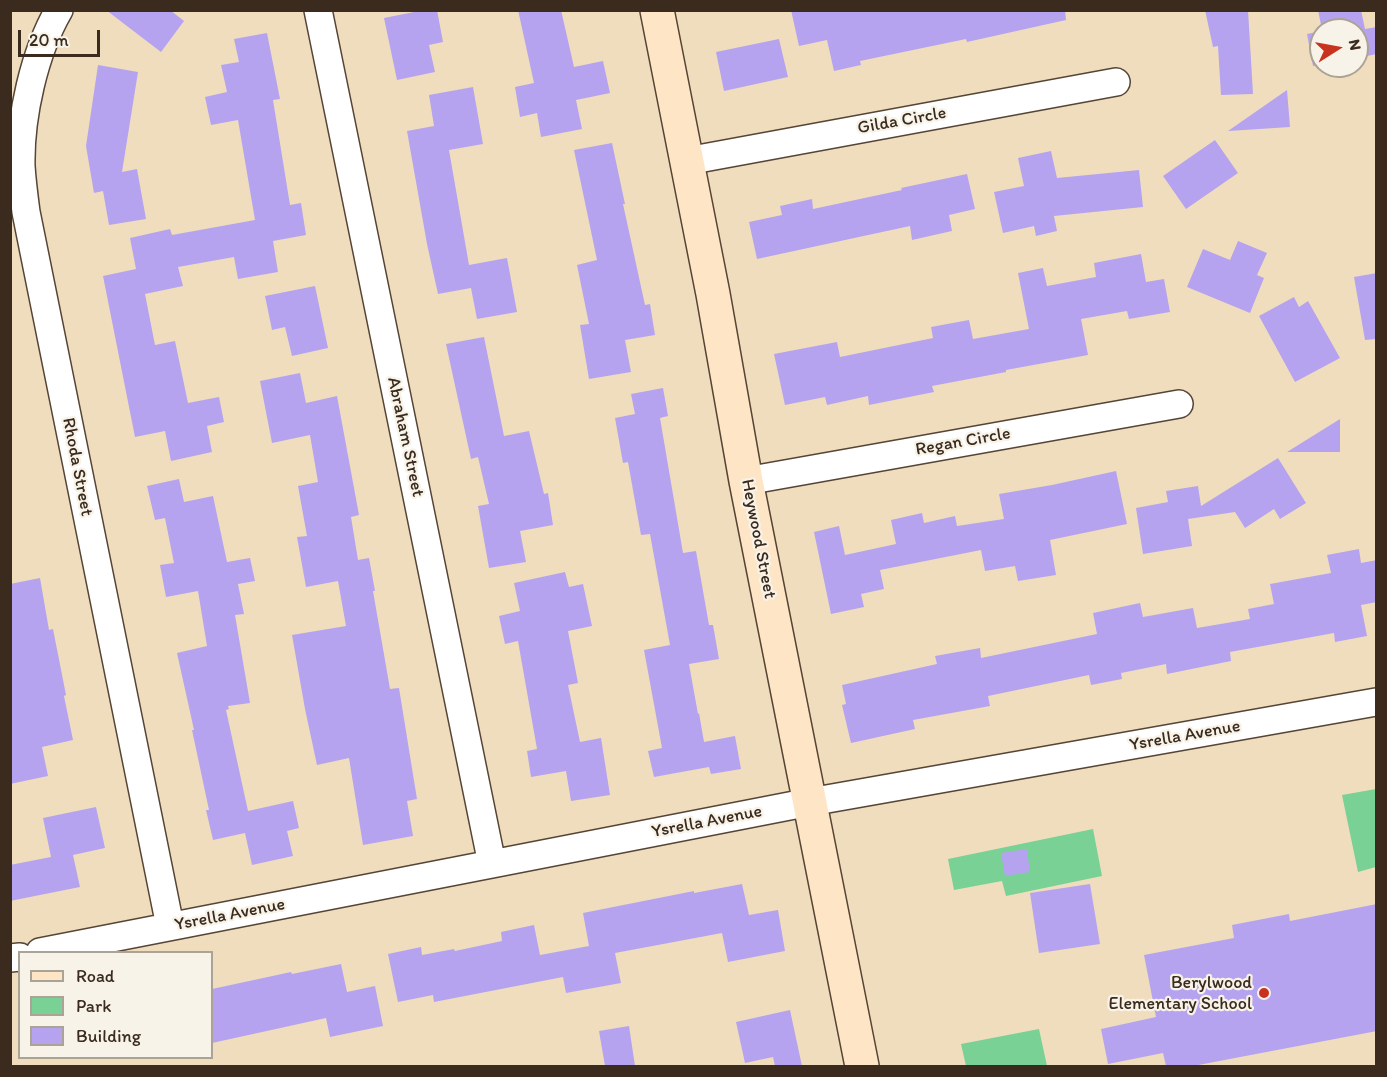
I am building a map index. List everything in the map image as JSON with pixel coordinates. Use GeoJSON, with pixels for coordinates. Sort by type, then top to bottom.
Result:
{"type":"FeatureCollection","features":[{"type":"Feature","properties":{"kind":"street","name":"Rhoda Street"},"geometry":{"type":"LineString","coordinates":[[59,10],[34,70],[24,121],[21,165],[26,212],[170,926]]}},
{"type":"Feature","properties":{"kind":"street","name":"Abraham Street"},"geometry":{"type":"LineString","coordinates":[[318,10],[492,864]]}},
{"type":"Feature","properties":{"kind":"street","name":"Heywood Street"},"geometry":{"type":"LineString","coordinates":[[657,10],[713,294],[746,481],[862,1066]]}},
{"type":"Feature","properties":{"kind":"street","name":"Gilda Circle"},"geometry":{"type":"LineString","coordinates":[[687,161],[1116,82]]}},
{"type":"Feature","properties":{"kind":"street","name":"Regan Circle"},"geometry":{"type":"LineString","coordinates":[[746,481],[1179,404]]}},
{"type":"Feature","properties":{"kind":"street","name":"Ysrella Avenue"},"geometry":{"type":"LineString","coordinates":[[45,951],[810,802],[1377,702]]}},
{"type":"Feature","properties":{"kind":"green space"},"geometry":{"type":"Polygon","coordinates":[[[1376,789],[1376,867],[1358,872],[1342,795],[1376,789]]]}},
{"type":"Feature","properties":{"kind":"green space"},"geometry":{"type":"Polygon","coordinates":[[[1093,829],[1102,876],[1006,896],[1002,881],[954,890],[948,859],[1093,829]]]}},
{"type":"Feature","properties":{"kind":"green space"},"geometry":{"type":"Polygon","coordinates":[[[1039,1029],[1047,1066],[966,1066],[961,1044],[1039,1029]]]}},
{"type":"Feature","properties":{"kind":"building"},"geometry":{"type":"Polygon","coordinates":[[[106,10],[170,10],[184,21],[161,52],[106,10]]]}},
{"type":"Feature","properties":{"kind":"building"},"geometry":{"type":"Polygon","coordinates":[[[424,10],[437,10],[443,42],[429,45],[435,72],[397,80],[384,18],[424,10]]]}},
{"type":"Feature","properties":{"kind":"building"},"geometry":{"type":"Polygon","coordinates":[[[518,10],[561,10],[574,67],[603,61],[610,93],[576,100],[582,129],[541,137],[537,113],[520,117],[515,87],[534,83],[518,10]]]}},
{"type":"Feature","properties":{"kind":"building"},"geometry":{"type":"Polygon","coordinates":[[[791,10],[1065,10],[1066,20],[967,42],[966,39],[860,61],[861,65],[834,71],[827,40],[799,46],[791,10]]]}},
{"type":"Feature","properties":{"kind":"building"},"geometry":{"type":"Polygon","coordinates":[[[1205,10],[1248,10],[1253,94],[1221,95],[1218,46],[1213,47],[1205,10]]]}},
{"type":"Feature","properties":{"kind":"building"},"geometry":{"type":"Polygon","coordinates":[[[1318,10],[1361,10],[1363,18],[1320,18],[1318,10]]]}},
{"type":"Feature","properties":{"kind":"building"},"geometry":{"type":"Polygon","coordinates":[[[1377,27],[1377,54],[1369,56],[1369,28],[1377,27]]]}},
{"type":"Feature","properties":{"kind":"building"},"geometry":{"type":"Polygon","coordinates":[[[267,33],[280,99],[273,100],[290,205],[301,203],[306,235],[273,241],[278,272],[238,279],[234,257],[178,267],[183,286],[145,294],[155,345],[175,341],[188,403],[219,397],[224,422],[207,426],[212,452],[171,461],[165,431],[135,437],[103,276],[136,269],[130,238],[170,229],[172,235],[255,220],[238,120],[211,125],[205,97],[227,92],[221,65],[239,62],[234,39],[267,33]]]}},
{"type":"Feature","properties":{"kind":"building"},"geometry":{"type":"Polygon","coordinates":[[[779,39],[788,77],[724,91],[716,52],[779,39]]]}},
{"type":"Feature","properties":{"kind":"building"},"geometry":{"type":"Polygon","coordinates":[[[98,65],[138,72],[122,172],[137,169],[146,219],[109,225],[103,191],[94,193],[86,146],[98,65]]]}},
{"type":"Feature","properties":{"kind":"building"},"geometry":{"type":"Polygon","coordinates":[[[473,87],[483,144],[449,150],[469,265],[507,258],[517,312],[477,319],[471,288],[438,294],[407,131],[434,126],[429,95],[473,87]]]}},
{"type":"Feature","properties":{"kind":"building"},"geometry":{"type":"Polygon","coordinates":[[[1287,90],[1290,127],[1228,131],[1287,90]]]}},
{"type":"Feature","properties":{"kind":"building"},"geometry":{"type":"Polygon","coordinates":[[[1215,140],[1238,173],[1186,209],[1163,176],[1215,140]]]}},
{"type":"Feature","properties":{"kind":"building"},"geometry":{"type":"Polygon","coordinates":[[[612,143],[645,305],[650,304],[655,335],[625,340],[631,372],[589,379],[580,325],[589,324],[577,265],[597,260],[574,150],[612,143]]]}},
{"type":"Feature","properties":{"kind":"building"},"geometry":{"type":"Polygon","coordinates":[[[1051,151],[1057,178],[1139,170],[1143,207],[1054,216],[1057,231],[1036,236],[1034,226],[1003,233],[994,192],[1024,186],[1018,158],[1051,151]]]}},
{"type":"Feature","properties":{"kind":"building"},"geometry":{"type":"Polygon","coordinates":[[[967,174],[975,209],[949,215],[952,231],[912,240],[910,226],[757,259],[749,222],[782,215],[780,206],[812,199],[813,209],[967,174]]]}},
{"type":"Feature","properties":{"kind":"building"},"geometry":{"type":"Polygon","coordinates":[[[1238,241],[1267,253],[1257,275],[1264,278],[1250,313],[1187,287],[1203,249],[1230,260],[1238,241]]]}},
{"type":"Feature","properties":{"kind":"building"},"geometry":{"type":"Polygon","coordinates":[[[1141,254],[1146,282],[1164,279],[1170,312],[1129,319],[1127,311],[1081,319],[1088,355],[932,386],[934,392],[869,405],[868,396],[827,405],[825,397],[785,405],[774,354],[837,342],[840,357],[933,338],[931,327],[969,320],[973,339],[1029,329],[1018,273],[1043,268],[1047,286],[1096,277],[1094,263],[1141,254]]]}},
{"type":"Feature","properties":{"kind":"building"},"geometry":{"type":"Polygon","coordinates":[[[1377,273],[1377,339],[1365,340],[1354,277],[1377,273]]]}},
{"type":"Feature","properties":{"kind":"building"},"geometry":{"type":"Polygon","coordinates":[[[315,286],[328,348],[292,356],[285,327],[272,330],[265,296],[315,286]]]}},
{"type":"Feature","properties":{"kind":"building"},"geometry":{"type":"Polygon","coordinates":[[[1294,297],[1299,307],[1308,301],[1340,358],[1295,382],[1259,316],[1294,297]]]}},
{"type":"Feature","properties":{"kind":"building"},"geometry":{"type":"Polygon","coordinates":[[[484,337],[504,436],[529,431],[544,494],[548,493],[553,525],[520,531],[526,562],[489,568],[478,506],[489,504],[478,457],[471,459],[446,344],[484,337]]]}},
{"type":"Feature","properties":{"kind":"building"},"geometry":{"type":"Polygon","coordinates":[[[300,373],[306,403],[337,396],[359,515],[351,517],[358,560],[369,558],[390,689],[399,688],[417,799],[407,801],[413,836],[363,845],[349,758],[317,765],[292,635],[346,626],[338,581],[306,587],[297,537],[307,536],[298,486],[318,482],[310,435],[272,443],[260,381],[300,373]]]}},
{"type":"Feature","properties":{"kind":"building"},"geometry":{"type":"Polygon","coordinates":[[[663,388],[668,416],[660,418],[683,553],[696,551],[709,625],[713,625],[719,659],[689,664],[698,714],[704,742],[735,736],[741,769],[711,774],[709,767],[654,777],[648,751],[662,748],[644,650],[670,645],[650,534],[641,535],[628,462],[623,463],[615,418],[635,414],[631,394],[663,388]]]}},
{"type":"Feature","properties":{"kind":"building"},"geometry":{"type":"Polygon","coordinates":[[[1340,419],[1340,452],[1287,452],[1340,419]]]}},
{"type":"Feature","properties":{"kind":"building"},"geometry":{"type":"Polygon","coordinates":[[[1278,458],[1306,503],[1280,519],[1274,509],[1245,528],[1235,512],[1188,519],[1192,546],[1143,554],[1136,508],[1168,502],[1166,491],[1198,486],[1201,506],[1278,458]]]}},
{"type":"Feature","properties":{"kind":"building"},"geometry":{"type":"Polygon","coordinates":[[[1116,471],[1127,524],[1050,540],[1056,575],[1018,581],[1015,566],[985,571],[981,550],[880,570],[884,589],[861,594],[864,607],[831,614],[814,532],[839,526],[845,555],[896,544],[891,520],[922,513],[924,523],[955,516],[957,526],[1004,519],[999,494],[1116,471]]]}},
{"type":"Feature","properties":{"kind":"building"},"geometry":{"type":"Polygon","coordinates":[[[179,479],[184,502],[213,496],[227,562],[250,558],[255,581],[238,584],[244,614],[235,615],[250,703],[228,706],[229,709],[226,710],[248,811],[293,801],[299,828],[287,831],[293,856],[252,865],[245,833],[213,840],[192,730],[194,730],[177,653],[207,646],[198,591],[166,597],[160,565],[174,563],[165,518],[155,520],[147,486],[179,479]]]}},
{"type":"Feature","properties":{"kind":"building"},"geometry":{"type":"Polygon","coordinates":[[[1359,549],[1361,563],[1377,560],[1377,602],[1361,605],[1367,636],[1335,642],[1334,633],[1230,652],[1231,661],[1167,674],[1166,664],[1121,673],[1122,679],[1091,685],[1089,675],[988,696],[990,706],[913,720],[915,729],[851,743],[842,705],[846,704],[842,685],[937,664],[935,656],[980,648],[981,658],[1097,634],[1093,613],[1140,603],[1143,617],[1193,608],[1197,628],[1250,619],[1248,609],[1274,604],[1270,584],[1331,573],[1327,555],[1359,549]]]}},
{"type":"Feature","properties":{"kind":"building"},"geometry":{"type":"Polygon","coordinates":[[[565,572],[569,587],[583,584],[592,626],[568,631],[578,683],[568,685],[580,742],[601,738],[610,795],[571,801],[566,771],[531,777],[527,751],[537,749],[518,641],[505,644],[499,616],[520,611],[514,583],[565,572]]]}},
{"type":"Feature","properties":{"kind":"building"},"geometry":{"type":"Polygon","coordinates":[[[40,578],[49,630],[53,629],[73,740],[42,747],[48,776],[10,784],[10,584],[40,578]]]}},
{"type":"Feature","properties":{"kind":"building"},"geometry":{"type":"Polygon","coordinates":[[[96,807],[105,848],[73,855],[80,887],[10,901],[10,865],[51,857],[43,818],[96,807]]]}},
{"type":"Feature","properties":{"kind":"building"},"geometry":{"type":"Polygon","coordinates":[[[1027,849],[1030,872],[1005,876],[1001,853],[1027,849]]]}},
{"type":"Feature","properties":{"kind":"building"},"geometry":{"type":"Polygon","coordinates":[[[742,884],[749,915],[778,910],[785,951],[728,962],[722,933],[615,953],[621,983],[566,993],[563,977],[434,1002],[433,995],[398,1002],[388,954],[421,947],[422,955],[454,949],[455,951],[502,941],[501,932],[534,925],[540,955],[589,946],[583,913],[742,884]]]}},
{"type":"Feature","properties":{"kind":"building"},"geometry":{"type":"Polygon","coordinates":[[[1090,884],[1100,944],[1039,953],[1030,893],[1090,884]]]}},
{"type":"Feature","properties":{"kind":"building","name":"Berylwood Elementary School"},"geometry":{"type":"Polygon","coordinates":[[[1377,904],[1377,1031],[1193,1066],[1166,1066],[1163,1053],[1108,1064],[1101,1029],[1156,1017],[1144,955],[1234,938],[1232,925],[1289,914],[1290,921],[1377,904]]]}},
{"type":"Feature","properties":{"kind":"building"},"geometry":{"type":"Polygon","coordinates":[[[341,964],[347,992],[375,986],[383,1026],[330,1037],[326,1018],[213,1043],[213,989],[291,972],[292,974],[341,964]]]}},
{"type":"Feature","properties":{"kind":"building"},"geometry":{"type":"Polygon","coordinates":[[[790,1010],[802,1066],[775,1066],[773,1057],[745,1063],[736,1022],[790,1010]]]}},
{"type":"Feature","properties":{"kind":"building"},"geometry":{"type":"Polygon","coordinates":[[[629,1026],[635,1066],[605,1066],[599,1031],[629,1026]]]}},
{"type":"Feature","properties":{"kind":"place","name":"Berylwood Elementary School"},"geometry":{"type":"Point","coordinates":[1264,993]}}]}
